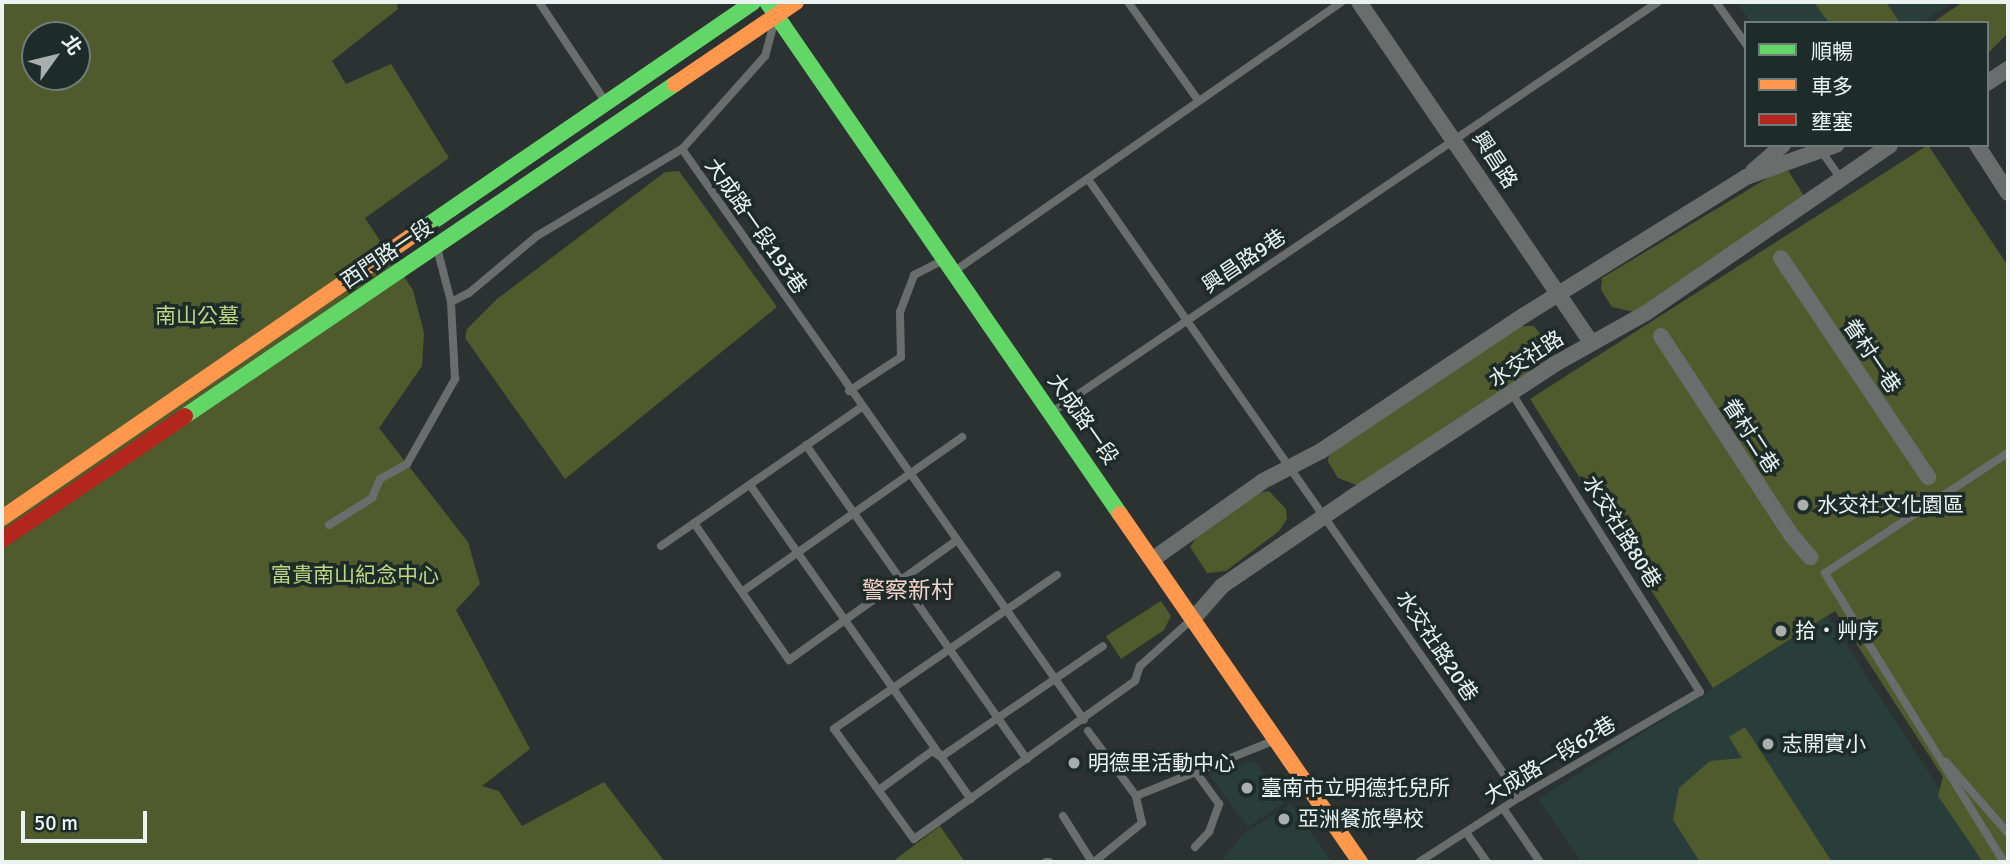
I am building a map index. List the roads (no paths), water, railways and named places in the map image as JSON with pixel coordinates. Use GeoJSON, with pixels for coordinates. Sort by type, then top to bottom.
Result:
{"type":"FeatureCollection","features":[{"type":"Feature","properties":{"kind":"street","name":"西門路一段"},"geometry":{"type":"LineString","coordinates":[[2,518],[752,2]]}},
{"type":"Feature","properties":{"kind":"street","name":"西門路一段"},"geometry":{"type":"LineString","coordinates":[[2,540],[436,246],[771,9],[796,2]]}},
{"type":"Feature","properties":{"kind":"street","name":"興昌路"},"geometry":{"type":"LineString","coordinates":[[1359,2],[1457,140],[1592,343]]}},
{"type":"Feature","properties":{"kind":"street","name":"大成路一段"},"geometry":{"type":"LineString","coordinates":[[771,9],[1052,412],[1360,862]]}},
{"type":"Feature","properties":{"kind":"street"},"geometry":{"type":"LineString","coordinates":[[1989,82],[2008,69]]}},
{"type":"Feature","properties":{"kind":"street","name":"水交社路"},"geometry":{"type":"LineString","coordinates":[[1153,559],[1289,465],[1321,451],[1558,295],[1746,177],[1781,147]]}},
{"type":"Feature","properties":{"kind":"street","name":"水交社路"},"geometry":{"type":"LineString","coordinates":[[1746,177],[1825,147]]}},
{"type":"Feature","properties":{"kind":"street","name":"水交社路"},"geometry":{"type":"LineString","coordinates":[[1193,619],[1222,586],[1513,393],[1592,343],[1646,313],[1887,147]]}},
{"type":"Feature","properties":{"kind":"street"},"geometry":{"type":"LineString","coordinates":[[1979,147],[2008,193]]}},
{"type":"Feature","properties":{"kind":"street","name":"眷村一巷"},"geometry":{"type":"LineString","coordinates":[[1782,258],[1928,477]]}},
{"type":"Feature","properties":{"kind":"street","name":"眷村二巷"},"geometry":{"type":"LineString","coordinates":[[1661,336],[1791,536],[1810,557]]}},
{"type":"Feature","properties":{"kind":"lane"},"geometry":{"type":"LineString","coordinates":[[539,2],[606,102]]}},
{"type":"Feature","properties":{"kind":"lane"},"geometry":{"type":"LineString","coordinates":[[1128,2],[1198,100]]}},
{"type":"Feature","properties":{"kind":"lane"},"geometry":{"type":"LineString","coordinates":[[849,391],[901,357],[900,312],[914,275],[950,265],[1088,178],[1341,2]]}},
{"type":"Feature","properties":{"kind":"lane","name":"興昌路9巷"},"geometry":{"type":"LineString","coordinates":[[1052,412],[1658,2]]}},
{"type":"Feature","properties":{"kind":"lane"},"geometry":{"type":"LineString","coordinates":[[1716,2],[1744,41]]}},
{"type":"Feature","properties":{"kind":"lane","name":"大成路一段193巷"},"geometry":{"type":"LineString","coordinates":[[771,9],[765,56],[682,149],[849,391],[911,474],[1084,720]]}},
{"type":"Feature","properties":{"kind":"lane"},"geometry":{"type":"LineString","coordinates":[[1825,147],[1840,177]]}},
{"type":"Feature","properties":{"kind":"lane"},"geometry":{"type":"LineString","coordinates":[[451,302],[469,293],[537,236],[682,149]]}},
{"type":"Feature","properties":{"kind":"lane","name":"水交社路20巷"},"geometry":{"type":"LineString","coordinates":[[1088,178],[1520,797]]}},
{"type":"Feature","properties":{"kind":"lane"},"geometry":{"type":"LineString","coordinates":[[329,525],[372,498],[380,479],[407,464],[455,379],[451,302],[436,246],[424,228]]}},
{"type":"Feature","properties":{"kind":"lane","name":"水交社路80巷"},"geometry":{"type":"LineString","coordinates":[[1513,393],[1700,692]]}},
{"type":"Feature","properties":{"kind":"lane"},"geometry":{"type":"LineString","coordinates":[[662,547],[862,407]]}},
{"type":"Feature","properties":{"kind":"lane"},"geometry":{"type":"LineString","coordinates":[[743,591],[962,437]]}},
{"type":"Feature","properties":{"kind":"lane"},"geometry":{"type":"LineString","coordinates":[[806,445],[1027,759]]}},
{"type":"Feature","properties":{"kind":"lane"},"geometry":{"type":"LineString","coordinates":[[2004,862],[1825,573],[2008,453]]}},
{"type":"Feature","properties":{"kind":"lane"},"geometry":{"type":"LineString","coordinates":[[750,485],[971,799]]}},
{"type":"Feature","properties":{"kind":"lane"},"geometry":{"type":"LineString","coordinates":[[694,523],[789,660],[900,578],[957,540]]}},
{"type":"Feature","properties":{"kind":"lane"},"geometry":{"type":"LineString","coordinates":[[1057,575],[834,729],[914,839],[1135,681],[1140,666],[1193,619]]}},
{"type":"Feature","properties":{"kind":"lane"},"geometry":{"type":"LineString","coordinates":[[940,757],[1055,676],[1103,646]]}},
{"type":"Feature","properties":{"kind":"lane","name":"大成路一段62巷"},"geometry":{"type":"LineString","coordinates":[[1419,862],[1520,797],[1700,692]]}},
{"type":"Feature","properties":{"kind":"lane"},"geometry":{"type":"LineString","coordinates":[[1063,816],[1093,862],[1142,822],[1136,796],[1088,731]]}},
{"type":"Feature","properties":{"kind":"lane"},"geometry":{"type":"LineString","coordinates":[[1136,796],[1276,740]]}},
{"type":"Feature","properties":{"kind":"lane"},"geometry":{"type":"LineString","coordinates":[[1928,741],[2008,833]]}},
{"type":"Feature","properties":{"kind":"lane"},"geometry":{"type":"LineString","coordinates":[[879,790],[932,751],[940,757]]}},
{"type":"Feature","properties":{"kind":"lane"},"geometry":{"type":"LineString","coordinates":[[1195,847],[1209,832],[1219,804],[1196,772]]}},
{"type":"Feature","properties":{"kind":"lane"},"geometry":{"type":"LineString","coordinates":[[1505,811],[1540,862]]}},
{"type":"Feature","properties":{"kind":"lane"},"geometry":{"type":"LineString","coordinates":[[1468,835],[1487,862]]}},
{"type":"Feature","properties":{"kind":"place","name":"水交社文化園區"},"geometry":{"type":"Point","coordinates":[1803,505]}},
{"type":"Feature","properties":{"kind":"place","name":"拾・艸序"},"geometry":{"type":"Point","coordinates":[1781,631]}},
{"type":"Feature","properties":{"kind":"place","name":"志開實小"},"geometry":{"type":"Point","coordinates":[1768,744]}},
{"type":"Feature","properties":{"kind":"place","name":"明德里活動中心"},"geometry":{"type":"Point","coordinates":[1074,763]}},
{"type":"Feature","properties":{"kind":"place","name":"臺南市立明德托兒所"},"geometry":{"type":"Point","coordinates":[1247,788]}},
{"type":"Feature","properties":{"kind":"place","name":"亞洲餐旅學校"},"geometry":{"type":"Point","coordinates":[1284,819]}},
{"type":"Feature","properties":{"kind":"district","name":"警察新村"},"geometry":{"type":"Point","coordinates":[908,591]}},
{"type":"Feature","properties":{"kind":"park label","name":"南山公墓"},"geometry":{"type":"Point","coordinates":[197,316]}},
{"type":"Feature","properties":{"kind":"park label","name":"富貴南山紀念中心"},"geometry":{"type":"Point","coordinates":[355,575]}}]}
